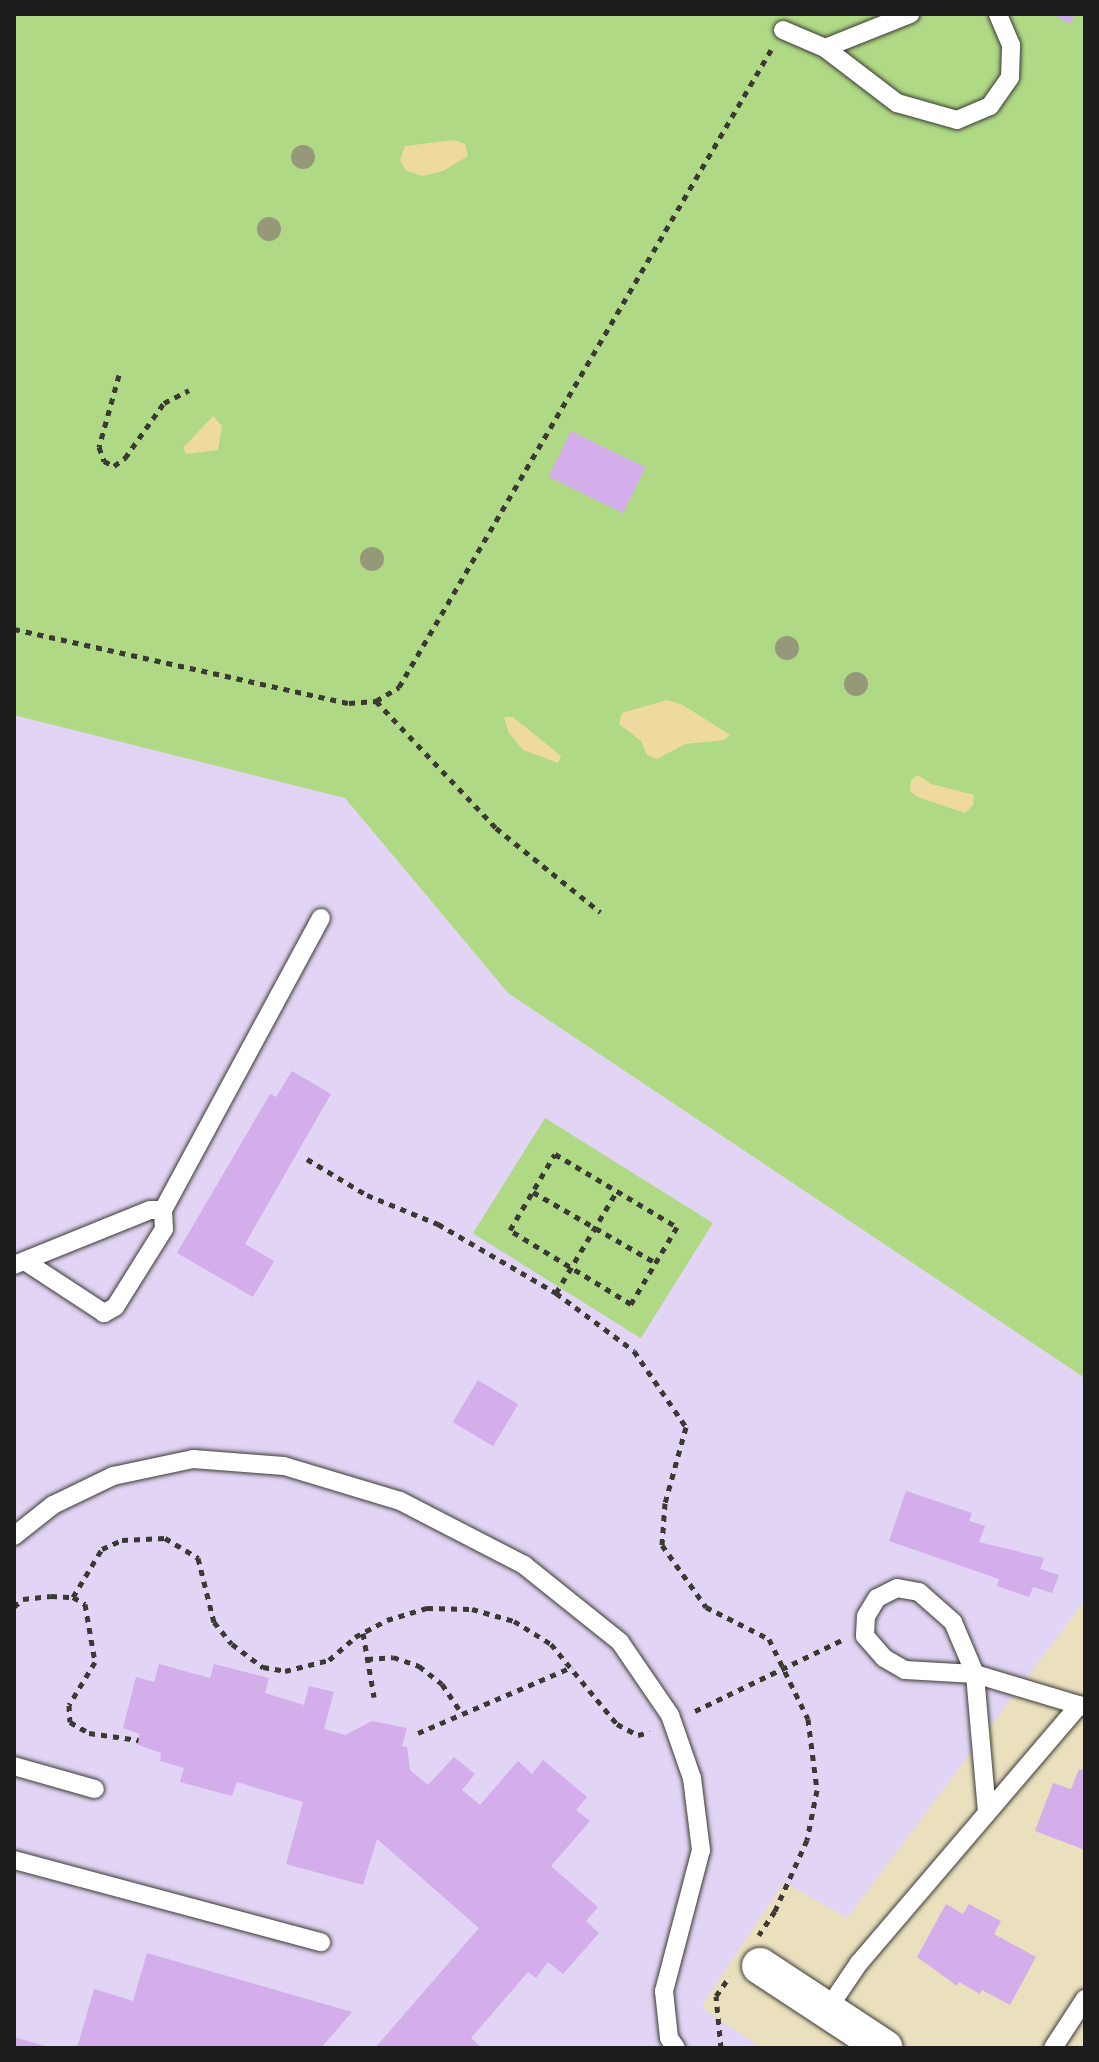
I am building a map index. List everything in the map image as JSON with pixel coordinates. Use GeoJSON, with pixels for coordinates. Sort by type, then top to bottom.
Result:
{"type":"FeatureCollection","features":[{"type":"Feature","properties":{"kind":"street"},"geometry":{"type":"LineString","coordinates":[[748,1962],[885,2048]]}},
{"type":"Feature","properties":{"kind":"lane"},"geometry":{"type":"LineString","coordinates":[[825,48],[910,14]]}},
{"type":"Feature","properties":{"kind":"lane"},"geometry":{"type":"LineString","coordinates":[[783,30],[825,48],[897,103],[957,120],[990,106],[1010,77],[1011,45],[998,14]]}},
{"type":"Feature","properties":{"kind":"lane"},"geometry":{"type":"LineString","coordinates":[[20,1263],[104,1313],[115,1307],[164,1229],[163,1210],[321,918]]}},
{"type":"Feature","properties":{"kind":"lane"},"geometry":{"type":"LineString","coordinates":[[20,1263],[150,1210],[163,1210]]}},
{"type":"Feature","properties":{"kind":"lane"},"geometry":{"type":"LineString","coordinates":[[14,1536],[53,1505],[113,1476],[193,1459],[284,1466],[400,1501],[524,1565],[620,1642],[670,1715],[692,1778],[701,1850],[664,1991],[669,2038],[676,2048]]}},
{"type":"Feature","properties":{"kind":"lane"},"geometry":{"type":"LineString","coordinates":[[827,2010],[859,1963],[1082,1706],[975,1674],[905,1670],[884,1658],[865,1636],[866,1616],[877,1598],[897,1588],[919,1592],[953,1622],[975,1674],[987,1812]]}},
{"type":"Feature","properties":{"kind":"lane"},"geometry":{"type":"LineString","coordinates":[[14,1766],[95,1789]]}},
{"type":"Feature","properties":{"kind":"lane"},"geometry":{"type":"LineString","coordinates":[[14,1860],[321,1942]]}},
{"type":"Feature","properties":{"kind":"lane"},"geometry":{"type":"LineString","coordinates":[[1053,2048],[1085,1999]]}},
{"type":"Feature","properties":{"kind":"path"},"geometry":{"type":"LineString","coordinates":[[14,629],[349,703],[376,701],[399,687],[783,30]]}},
{"type":"Feature","properties":{"kind":"path"},"geometry":{"type":"LineString","coordinates":[[119,375],[99,447],[104,461],[114,466],[125,458],[164,403],[189,390]]}},
{"type":"Feature","properties":{"kind":"path"},"geometry":{"type":"LineString","coordinates":[[376,701],[496,828],[600,912]]}},
{"type":"Feature","properties":{"kind":"path"},"geometry":{"type":"LineString","coordinates":[[555,1154],[677,1227],[631,1304],[510,1230],[533,1192],[555,1154]]}},
{"type":"Feature","properties":{"kind":"path"},"geometry":{"type":"LineString","coordinates":[[307,1159],[367,1195],[438,1224],[556,1293],[634,1351],[686,1427],[665,1503],[662,1545],[706,1607],[769,1639],[786,1667],[808,1719],[817,1790],[807,1840],[775,1911],[748,1962],[716,1996],[721,2048]]}},
{"type":"Feature","properties":{"kind":"path"},"geometry":{"type":"LineString","coordinates":[[556,1293],[617,1191]]}},
{"type":"Feature","properties":{"kind":"path"},"geometry":{"type":"LineString","coordinates":[[533,1192],[656,1263]]}},
{"type":"Feature","properties":{"kind":"path"},"geometry":{"type":"LineString","coordinates":[[73,1597],[102,1549],[122,1540],[165,1538],[198,1558],[214,1622],[232,1644],[263,1667],[285,1671],[313,1667],[363,1633],[427,1608],[472,1609],[514,1621],[551,1644],[617,1724],[638,1735],[654,1731]]}},
{"type":"Feature","properties":{"kind":"path"},"geometry":{"type":"LineString","coordinates":[[14,1607],[23,1599],[73,1597],[85,1604],[93,1624],[95,1662],[69,1705],[70,1722],[89,1733],[139,1740]]}},
{"type":"Feature","properties":{"kind":"path"},"geometry":{"type":"LineString","coordinates":[[363,1633],[374,1697]]}},
{"type":"Feature","properties":{"kind":"path"},"geometry":{"type":"LineString","coordinates":[[686,1715],[847,1637],[865,1636]]}},
{"type":"Feature","properties":{"kind":"path"},"geometry":{"type":"LineString","coordinates":[[367,1659],[393,1657],[419,1666],[442,1684],[463,1714]]}},
{"type":"Feature","properties":{"kind":"path"},"geometry":{"type":"LineString","coordinates":[[418,1733],[572,1667]]}},
{"type":"Feature","properties":{"kind":"shaded area"},"geometry":{"type":"Polygon","coordinates":[[[14,715],[345,798],[508,993],[1085,1378],[1085,1600],[847,1918],[784,1882],[701,2007],[762,2048],[14,2048],[14,715]]]}},
{"type":"Feature","properties":{"kind":"green space"},"geometry":{"type":"Polygon","coordinates":[[[14,14],[1085,14],[1085,1378],[508,993],[345,798],[14,715],[14,14]]]}},
{"type":"Feature","properties":{"kind":"green space"},"geometry":{"type":"Polygon","coordinates":[[[545,1118],[713,1223],[641,1338],[473,1233],[545,1118]]]}},
{"type":"Feature","properties":{"kind":"sand"},"geometry":{"type":"Polygon","coordinates":[[[454,140],[465,144],[468,156],[443,171],[422,176],[405,170],[400,160],[405,146],[454,140]]]}},
{"type":"Feature","properties":{"kind":"sand"},"geometry":{"type":"Polygon","coordinates":[[[213,416],[222,426],[218,450],[186,454],[183,448],[213,416]]]}},
{"type":"Feature","properties":{"kind":"sand"},"geometry":{"type":"Polygon","coordinates":[[[667,700],[683,705],[730,735],[724,740],[685,744],[657,759],[647,755],[641,741],[619,724],[622,713],[667,700]]]}},
{"type":"Feature","properties":{"kind":"sand"},"geometry":{"type":"Polygon","coordinates":[[[504,717],[513,717],[561,756],[558,763],[523,750],[509,733],[504,717]]]}},
{"type":"Feature","properties":{"kind":"sand"},"geometry":{"type":"Polygon","coordinates":[[[918,775],[931,784],[974,795],[973,805],[965,813],[918,797],[910,791],[911,780],[918,775]]]}},
{"type":"Feature","properties":{"kind":"building"},"geometry":{"type":"Polygon","coordinates":[[[1053,14],[1075,14],[1070,24],[1053,14]]]}},
{"type":"Feature","properties":{"kind":"building"},"geometry":{"type":"Polygon","coordinates":[[[571,431],[646,467],[623,513],[549,477],[571,431]]]}},
{"type":"Feature","properties":{"kind":"building"},"geometry":{"type":"Polygon","coordinates":[[[292,1071],[331,1094],[245,1244],[274,1261],[253,1297],[177,1253],[270,1094],[276,1097],[292,1071]]]}},
{"type":"Feature","properties":{"kind":"building"},"geometry":{"type":"Polygon","coordinates":[[[478,1380],[518,1404],[493,1446],[453,1422],[478,1380]]]}},
{"type":"Feature","properties":{"kind":"building"},"geometry":{"type":"Polygon","coordinates":[[[906,1491],[972,1513],[969,1521],[985,1526],[979,1542],[1044,1558],[1040,1569],[1059,1575],[1052,1593],[1033,1587],[1029,1597],[997,1586],[999,1579],[889,1541],[906,1491]]]}},
{"type":"Feature","properties":{"kind":"building"},"geometry":{"type":"Polygon","coordinates":[[[159,1664],[210,1678],[214,1664],[269,1678],[265,1693],[304,1705],[309,1686],[334,1692],[324,1729],[345,1735],[372,1721],[407,1728],[402,1746],[407,1747],[410,1770],[428,1785],[454,1757],[475,1774],[462,1790],[480,1805],[518,1761],[532,1774],[543,1760],[587,1797],[576,1810],[590,1821],[551,1866],[598,1907],[586,1921],[599,1933],[563,1974],[548,1962],[536,1978],[528,1972],[471,2038],[482,2048],[375,2048],[479,1928],[377,1839],[363,1885],[286,1864],[303,1802],[237,1782],[232,1796],[180,1782],[184,1768],[160,1761],[161,1753],[136,1744],[140,1734],[123,1728],[136,1677],[154,1682],[159,1664]]]}},
{"type":"Feature","properties":{"kind":"building"},"geometry":{"type":"Polygon","coordinates":[[[1079,1769],[1085,1771],[1085,1850],[1035,1831],[1053,1783],[1071,1789],[1079,1769]]]}},
{"type":"Feature","properties":{"kind":"building"},"geometry":{"type":"Polygon","coordinates":[[[946,1904],[963,1914],[969,1904],[1001,1921],[994,1934],[1036,1957],[1010,2005],[982,1990],[980,1994],[959,1982],[957,1986],[917,1957],[946,1904]]]}},
{"type":"Feature","properties":{"kind":"building"},"geometry":{"type":"Polygon","coordinates":[[[147,1953],[352,2012],[321,2048],[77,2048],[94,1989],[133,2001],[147,1953]]]}},
{"type":"Feature","properties":{"kind":"building"},"geometry":{"type":"Polygon","coordinates":[[[14,2037],[48,2047],[48,2048],[14,2048],[14,2037]]]}}]}
